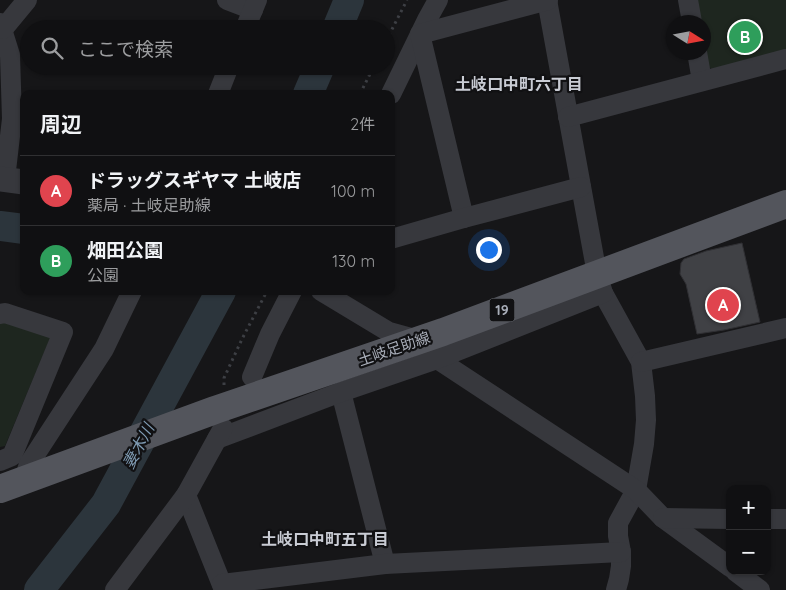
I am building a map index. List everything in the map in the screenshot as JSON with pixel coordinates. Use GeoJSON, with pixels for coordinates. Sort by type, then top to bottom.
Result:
{"type":"FeatureCollection","features":[{"type":"Feature","properties":{"kind":"main road","name":"土岐足助線"},"geometry":{"type":"LineString","coordinates":[[20,482],[220,416],[418,340],[600,284],[786,204]]}},
{"type":"Feature","properties":{"kind":"street"},"geometry":{"type":"LineString","coordinates":[[10,180],[12,119],[10,55],[1,26],[27,0]]}},
{"type":"Feature","properties":{"kind":"street"},"geometry":{"type":"LineString","coordinates":[[227,0],[255,5],[249,20]]}},
{"type":"Feature","properties":{"kind":"street"},"geometry":{"type":"LineString","coordinates":[[393,90],[438,0]]}},
{"type":"Feature","properties":{"kind":"street"},"geometry":{"type":"LineString","coordinates":[[420,34],[548,0],[600,284],[641,362],[645,396],[644,444],[636,490],[618,523],[621,566],[620,579],[616,590]]}},
{"type":"Feature","properties":{"kind":"street"},"geometry":{"type":"LineString","coordinates":[[688,0],[691,15]]}},
{"type":"Feature","properties":{"kind":"street"},"geometry":{"type":"LineString","coordinates":[[420,34],[464,218]]}},
{"type":"Feature","properties":{"kind":"street"},"geometry":{"type":"LineString","coordinates":[[568,117],[786,59]]}},
{"type":"Feature","properties":{"kind":"street"},"geometry":{"type":"LineString","coordinates":[[698,60],[702,81]]}},
{"type":"Feature","properties":{"kind":"street"},"geometry":{"type":"LineString","coordinates":[[220,90],[225,75]]}},
{"type":"Feature","properties":{"kind":"street"},"geometry":{"type":"LineString","coordinates":[[395,238],[581,187]]}},
{"type":"Feature","properties":{"kind":"street"},"geometry":{"type":"LineString","coordinates":[[115,590],[186,495],[220,416],[342,392],[437,359],[600,284]]}},
{"type":"Feature","properties":{"kind":"street"},"geometry":{"type":"LineString","coordinates":[[20,482],[29,464],[104,349],[130,295]]}},
{"type":"Feature","properties":{"kind":"street"},"geometry":{"type":"LineString","coordinates":[[252,377],[270,334],[290,295]]}},
{"type":"Feature","properties":{"kind":"street"},"geometry":{"type":"LineString","coordinates":[[328,295],[390,332],[418,340],[424,349],[437,359],[636,490],[663,518],[726,565]]}},
{"type":"Feature","properties":{"kind":"street"},"geometry":{"type":"LineString","coordinates":[[0,314],[5,313],[63,332],[12,456],[0,460]]}},
{"type":"Feature","properties":{"kind":"street"},"geometry":{"type":"LineString","coordinates":[[641,362],[786,328]]}},
{"type":"Feature","properties":{"kind":"street"},"geometry":{"type":"LineString","coordinates":[[342,392],[385,564]]}},
{"type":"Feature","properties":{"kind":"street"},"geometry":{"type":"LineString","coordinates":[[186,495],[223,587],[385,564],[621,552]]}},
{"type":"Feature","properties":{"kind":"street"},"geometry":{"type":"LineString","coordinates":[[663,518],[726,518]]}},
{"type":"Feature","properties":{"kind":"street"},"geometry":{"type":"LineString","coordinates":[[771,519],[786,519]]}},
{"type":"Feature","properties":{"kind":"street"},"geometry":{"type":"LineString","coordinates":[[740,575],[760,590]]}},
{"type":"Feature","properties":{"kind":"path"},"geometry":{"type":"LineString","coordinates":[[395,24],[408,0]]}},
{"type":"Feature","properties":{"kind":"path"},"geometry":{"type":"LineString","coordinates":[[362,90],[370,75]]}},
{"type":"Feature","properties":{"kind":"path"},"geometry":{"type":"LineString","coordinates":[[220,416],[224,378],[265,295]]}},
{"type":"Feature","properties":{"kind":"shaded area"},"geometry":{"type":"Polygon","coordinates":[[[695,0],[786,0],[786,51],[712,69],[706,65],[705,60],[711,60],[711,15],[698,15],[695,0]]]}},
{"type":"Feature","properties":{"kind":"shaded area"},"geometry":{"type":"Polygon","coordinates":[[[5,321],[51,336],[5,446],[0,447],[0,323],[5,321]]]}},
{"type":"Feature","properties":{"kind":"building"},"geometry":{"type":"Polygon","coordinates":[[[742,243],[760,322],[697,334],[686,284],[680,274],[681,263],[684,259],[706,251],[742,243]]]}},
{"type":"Feature","properties":{"kind":"waterway","name":"妻木川"},"geometry":{"type":"LineString","coordinates":[[341,20],[349,0]]}},
{"type":"Feature","properties":{"kind":"waterway","name":"妻木川"},"geometry":{"type":"LineString","coordinates":[[310,90],[316,75]]}},
{"type":"Feature","properties":{"kind":"waterway"},"geometry":{"type":"LineString","coordinates":[[0,226],[20,228]]}},
{"type":"Feature","properties":{"kind":"waterway","name":"妻木川"},"geometry":{"type":"LineString","coordinates":[[39,590],[106,504],[219,295]]}},
{"type":"Feature","properties":{"kind":"place","name":"畑田公園"},"geometry":{"type":"Point","coordinates":[745,37]}},
{"type":"Feature","properties":{"kind":"place","name":"ドラッグスギヤマ 土岐店"},"geometry":{"type":"Point","coordinates":[723,305]}},
{"type":"Feature","properties":{"kind":"district","name":"土岐口中町六丁目"},"geometry":{"type":"Point","coordinates":[519,84]}},
{"type":"Feature","properties":{"kind":"district","name":"土岐口中町五丁目"},"geometry":{"type":"Point","coordinates":[325,539]}}]}
